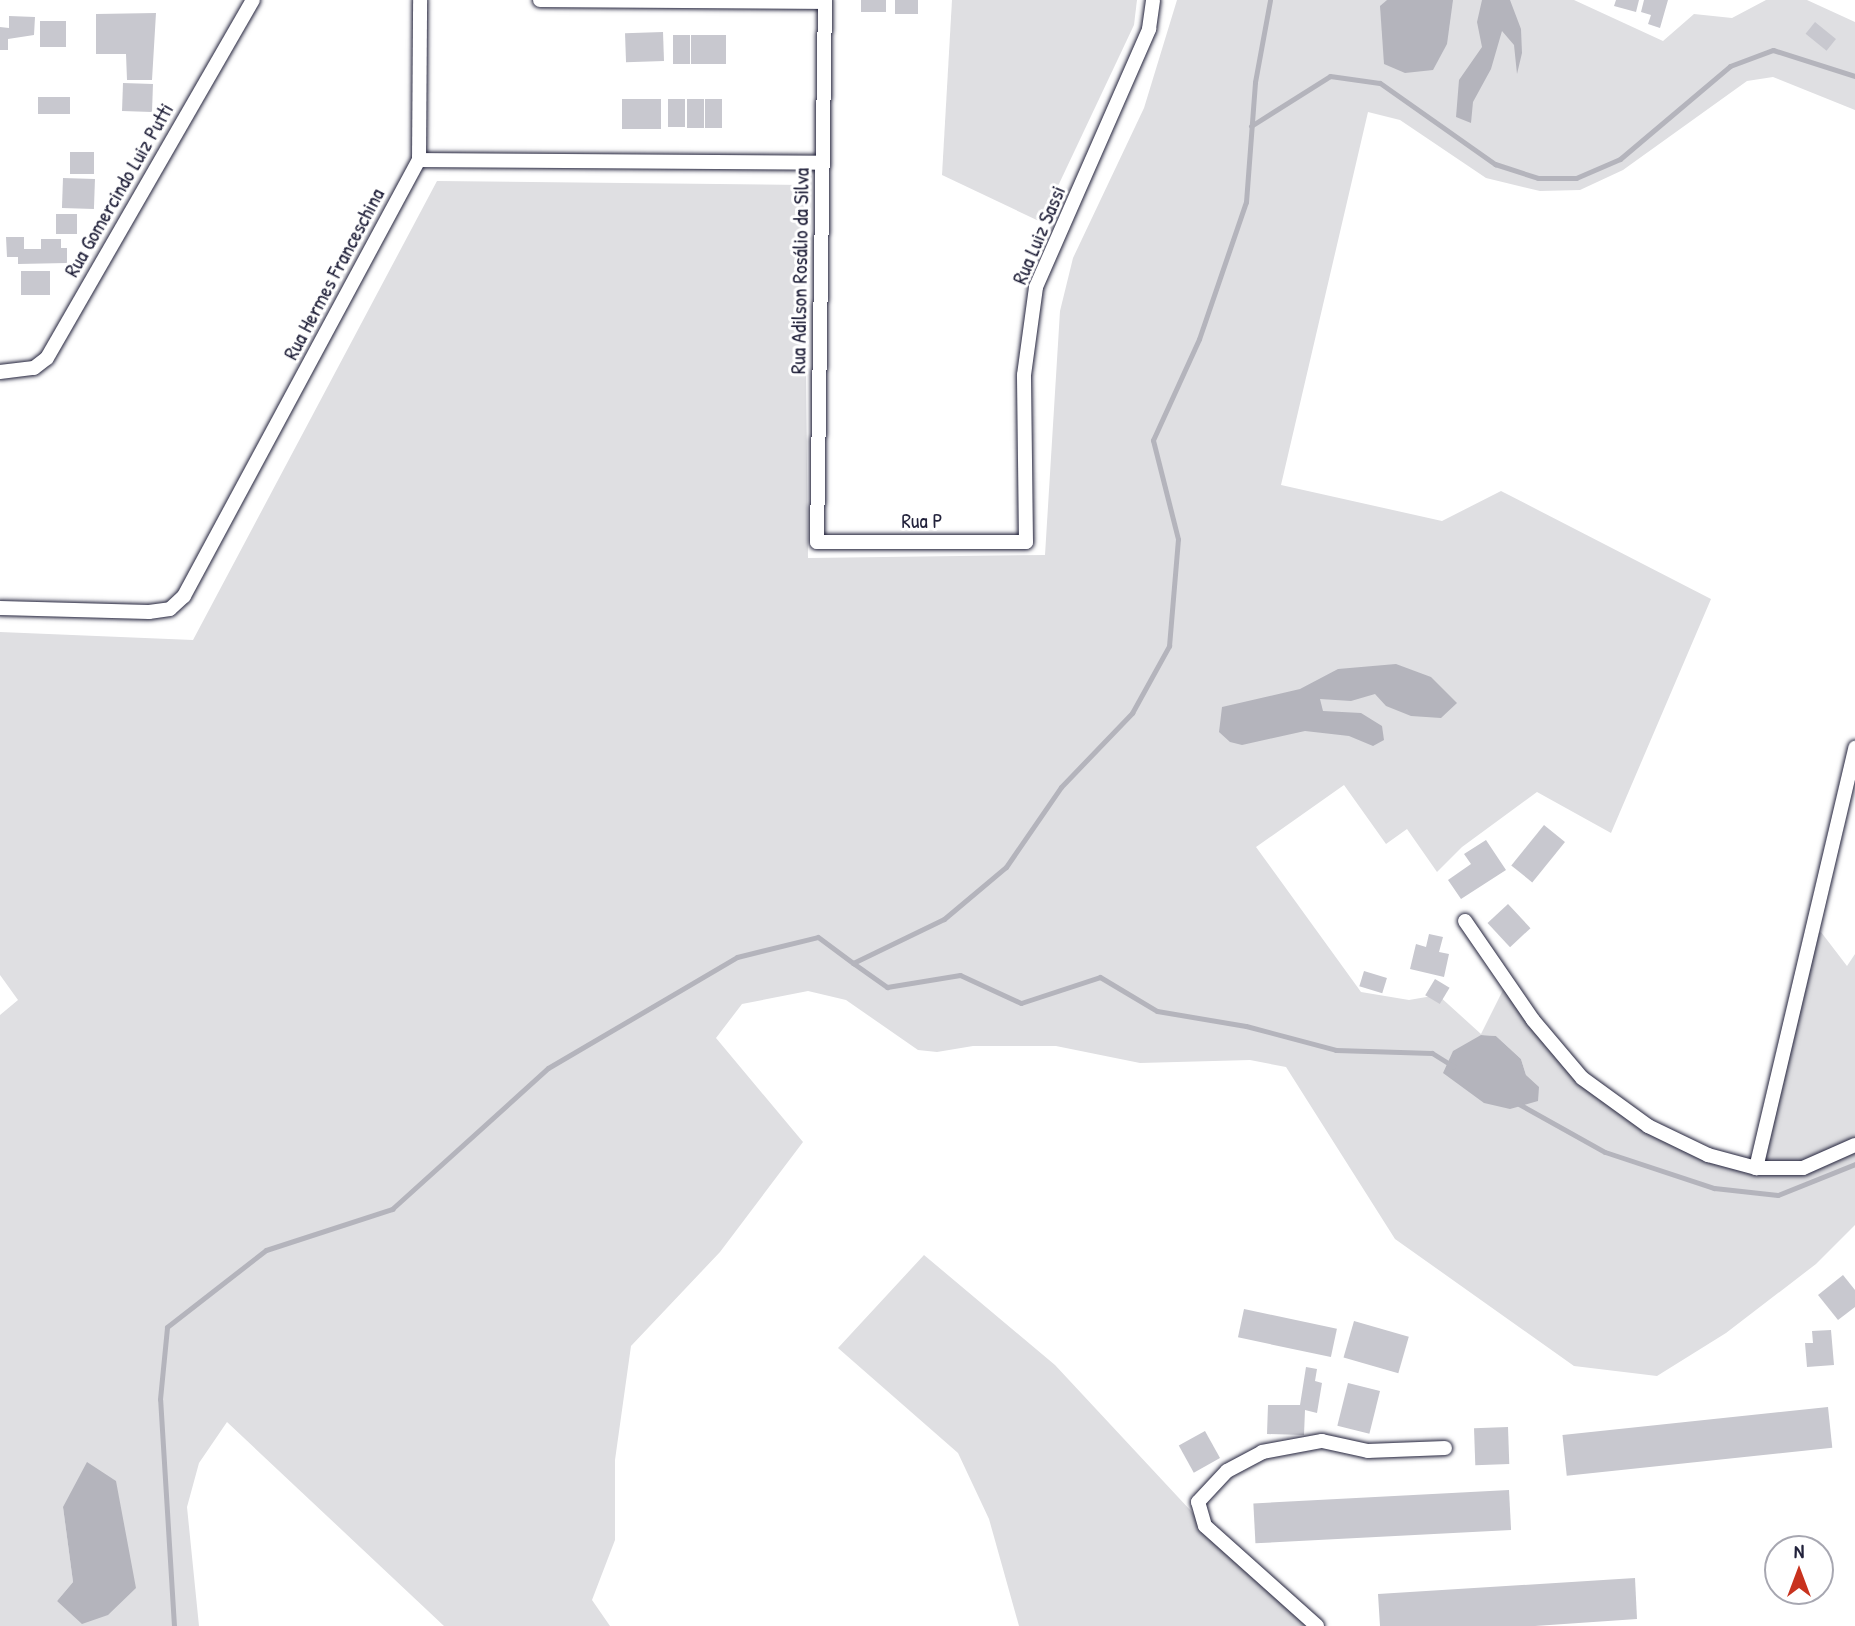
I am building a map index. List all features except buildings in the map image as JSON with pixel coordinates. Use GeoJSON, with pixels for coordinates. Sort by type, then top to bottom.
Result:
{"type":"FeatureCollection","features":[{"type":"Feature","properties":{"kind":"street","name":"Rua Gomercindo Luiz Putti"},"geometry":{"type":"LineString","coordinates":[[0,372],[34,368],[47,358],[253,0]]}},
{"type":"Feature","properties":{"kind":"street"},"geometry":{"type":"LineString","coordinates":[[421,0],[419,160],[822,163]]}},
{"type":"Feature","properties":{"kind":"street"},"geometry":{"type":"LineString","coordinates":[[540,0],[825,1]]}},
{"type":"Feature","properties":{"kind":"street","name":"Rua Luiz Sassi"},"geometry":{"type":"LineString","coordinates":[[1026,542],[1024,375],[1036,287],[1149,29],[1153,0]]}},
{"type":"Feature","properties":{"kind":"street","name":"Rua Adilson Rosálio da Silva"},"geometry":{"type":"LineString","coordinates":[[817,542],[825,1]]}},
{"type":"Feature","properties":{"kind":"street","name":"Rua Hermes Franceschina"},"geometry":{"type":"LineString","coordinates":[[0,608],[149,612],[170,609],[184,596],[419,160]]}},
{"type":"Feature","properties":{"kind":"street","name":"Rua P"},"geometry":{"type":"LineString","coordinates":[[817,542],[1026,542]]}},
{"type":"Feature","properties":{"kind":"street"},"geometry":{"type":"LineString","coordinates":[[1756,1167],[1855,748]]}},
{"type":"Feature","properties":{"kind":"street"},"geometry":{"type":"LineString","coordinates":[[1465,921],[1533,1020],[1582,1078],[1648,1126],[1708,1155],[1756,1167],[1803,1168],[1855,1145]]}},
{"type":"Feature","properties":{"kind":"street"},"geometry":{"type":"LineString","coordinates":[[1317,1626],[1205,1526],[1198,1502],[1227,1471],[1262,1452],[1322,1441],[1368,1451],[1445,1448]]}},
{"type":"Feature","properties":{"kind":"shaded area"},"geometry":{"type":"Polygon","coordinates":[[[952,0],[1137,0],[1134,25],[1041,222],[942,175],[952,0]]]}},
{"type":"Feature","properties":{"kind":"shaded area"},"geometry":{"type":"Polygon","coordinates":[[[1177,0],[1574,0],[1663,41],[1694,14],[1732,18],[1766,0],[1807,0],[1855,22],[1855,110],[1773,77],[1747,81],[1623,170],[1580,190],[1540,191],[1486,178],[1400,120],[1368,112],[1281,485],[1442,521],[1501,491],[1711,599],[1611,833],[1537,792],[1462,847],[1437,872],[1407,829],[1386,844],[1344,785],[1256,847],[1361,992],[1409,1000],[1438,995],[1481,1034],[1507,982],[1582,1078],[1648,1126],[1755,1167],[1812,939],[1821,932],[1847,966],[1855,954],[1855,1225],[1816,1264],[1726,1333],[1657,1376],[1574,1366],[1395,1239],[1286,1067],[1250,1060],[1140,1063],[1056,1046],[973,1046],[937,1052],[918,1050],[846,1000],[808,991],[742,1004],[716,1038],[803,1142],[720,1252],[631,1346],[615,1460],[615,1540],[592,1600],[610,1626],[444,1626],[227,1422],[199,1463],[187,1507],[199,1626],[0,1626],[0,1015],[18,1000],[0,975],[0,632],[193,640],[437,181],[804,185],[808,558],[1045,555],[1060,311],[1073,258],[1144,108],[1177,0]],[[1481,1035],[1539,1087],[1526,1075],[1521,1059],[1496,1036],[1481,1035]],[[63,1507],[73,1582],[57,1601],[108,1615],[63,1507]]]}},
{"type":"Feature","properties":{"kind":"shaded area"},"geometry":{"type":"Polygon","coordinates":[[[1387,0],[1453,0],[1447,44],[1433,70],[1405,73],[1384,64],[1380,6],[1387,0]]]}},
{"type":"Feature","properties":{"kind":"shaded area"},"geometry":{"type":"Polygon","coordinates":[[[1482,0],[1510,0],[1521,29],[1522,53],[1517,74],[1514,45],[1502,31],[1491,69],[1473,102],[1471,123],[1456,117],[1459,80],[1482,47],[1477,22],[1482,0]]]}},
{"type":"Feature","properties":{"kind":"shaded area"},"geometry":{"type":"Polygon","coordinates":[[[1396,664],[1431,677],[1457,703],[1441,718],[1411,716],[1386,706],[1375,694],[1351,701],[1320,699],[1323,711],[1361,713],[1382,726],[1384,740],[1373,746],[1349,736],[1305,731],[1242,745],[1230,742],[1219,732],[1222,707],[1300,689],[1338,669],[1396,664]]]}},
{"type":"Feature","properties":{"kind":"shaded area"},"geometry":{"type":"Polygon","coordinates":[[[1481,1035],[1496,1036],[1521,1059],[1526,1075],[1539,1087],[1538,1101],[1510,1109],[1484,1103],[1443,1073],[1453,1051],[1481,1035]]]}},
{"type":"Feature","properties":{"kind":"shaded area"},"geometry":{"type":"Polygon","coordinates":[[[924,1255],[1055,1365],[1205,1526],[1317,1626],[1019,1626],[989,1519],[958,1453],[838,1348],[924,1255]]]}},
{"type":"Feature","properties":{"kind":"shaded area"},"geometry":{"type":"Polygon","coordinates":[[[87,1462],[116,1481],[136,1588],[108,1615],[82,1624],[57,1601],[73,1582],[63,1507],[87,1462]]]}},
{"type":"Feature","properties":{"kind":"waterway"},"geometry":{"type":"LineString","coordinates":[[174,1626],[160,1399],[167,1327],[266,1250],[392,1209],[548,1068],[737,957],[818,937],[853,963],[944,919],[1006,867],[1061,787],[1132,713],[1169,646],[1178,539],[1153,440],[1199,339],[1246,202],[1255,82],[1270,0]]}},
{"type":"Feature","properties":{"kind":"waterway"},"geometry":{"type":"LineString","coordinates":[[1251,126],[1330,76],[1380,83],[1495,164],[1538,178],[1576,178],[1620,159],[1730,66],[1773,50],[1855,76]]}},
{"type":"Feature","properties":{"kind":"waterway"},"geometry":{"type":"LineString","coordinates":[[853,963],[887,987],[960,975],[1021,1003],[1100,977],[1157,1011],[1246,1026],[1336,1050],[1432,1053],[1453,1066]]}},
{"type":"Feature","properties":{"kind":"waterway"},"geometry":{"type":"LineString","coordinates":[[1519,1104],[1605,1152],[1714,1188],[1778,1195],[1855,1164]]}}]}
